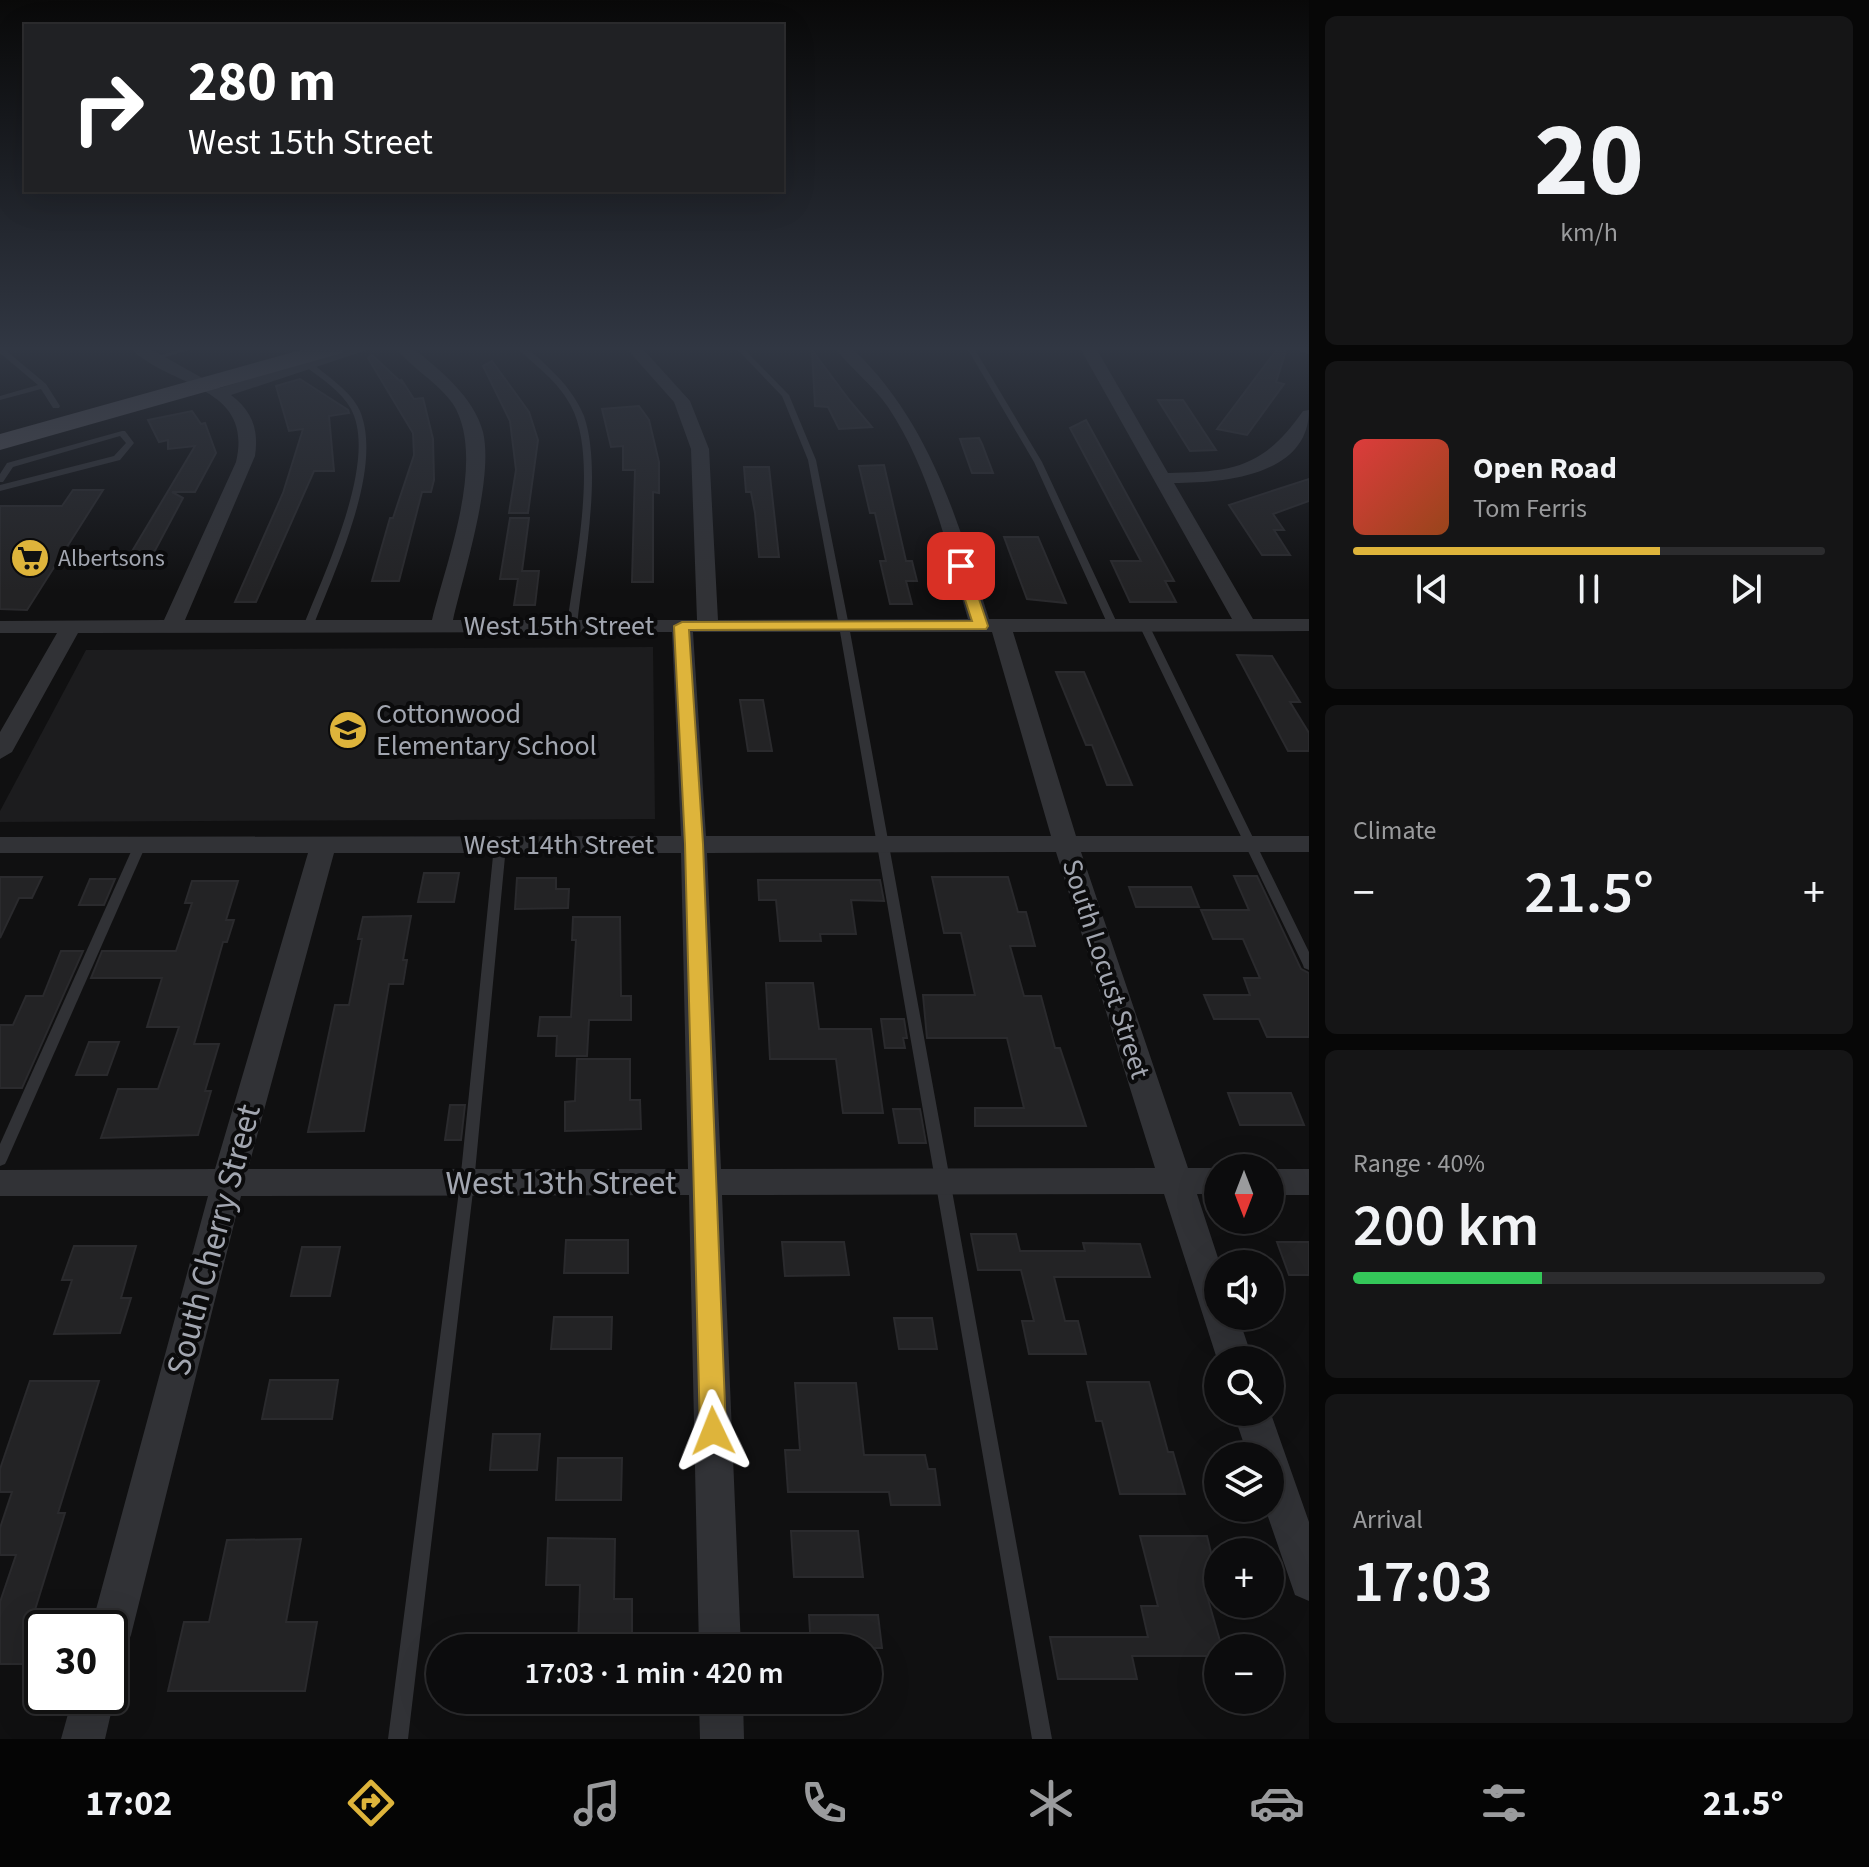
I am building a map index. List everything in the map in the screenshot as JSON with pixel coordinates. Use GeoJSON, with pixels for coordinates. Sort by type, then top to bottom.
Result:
{"type":"FeatureCollection","features":[{"type":"Feature","properties":{"kind":"main road"},"geometry":{"type":"LineString","coordinates":[[0,442],[46,429]]}},
{"type":"Feature","properties":{"kind":"street"},"geometry":{"type":"LineString","coordinates":[[172,627],[245,462],[250,441],[246,429]]}},
{"type":"Feature","properties":{"kind":"street"},"geometry":{"type":"LineString","coordinates":[[441,626],[475,467],[472,429]]}},
{"type":"Feature","properties":{"kind":"street"},"geometry":{"type":"LineString","coordinates":[[693,429],[700,449],[694,844],[720,1634]]}},
{"type":"Feature","properties":{"kind":"street","name":"South Locust Street"},"geometry":{"type":"LineString","coordinates":[[911,429],[923,448],[991,626],[1204,1268]]}},
{"type":"Feature","properties":{"kind":"street"},"geometry":{"type":"LineString","coordinates":[[1135,429],[1246,625]]}},
{"type":"Feature","properties":{"kind":"street"},"geometry":{"type":"LineString","coordinates":[[1164,478],[1218,476],[1267,464],[1286,449],[1299,429]]}},
{"type":"Feature","properties":{"kind":"street"},"geometry":{"type":"LineString","coordinates":[[1303,625],[1309,645]]}},
{"type":"Feature","properties":{"kind":"street","name":"West 15th Street"},"geometry":{"type":"LineString","coordinates":[[0,627],[1303,625]]}},
{"type":"Feature","properties":{"kind":"street"},"geometry":{"type":"LineString","coordinates":[[0,752],[71,627]]}},
{"type":"Feature","properties":{"kind":"street","name":"West 14th Street"},"geometry":{"type":"LineString","coordinates":[[0,845],[1309,844]]}},
{"type":"Feature","properties":{"kind":"street","name":"South Cherry Street"},"geometry":{"type":"LineString","coordinates":[[117,1610],[228,1182],[323,845]]}},
{"type":"Feature","properties":{"kind":"street","name":"West 13th Street"},"geometry":{"type":"LineString","coordinates":[[0,1183],[1204,1181]]}},
{"type":"Feature","properties":{"kind":"street"},"geometry":{"type":"LineString","coordinates":[[1284,1182],[1309,1182]]}},
{"type":"Feature","properties":{"kind":"street"},"geometry":{"type":"LineString","coordinates":[[1284,1507],[1309,1581]]}},
{"type":"Feature","properties":{"kind":"street"},"geometry":{"type":"LineString","coordinates":[[83,1739],[89,1714]]}},
{"type":"Feature","properties":{"kind":"street"},"geometry":{"type":"LineString","coordinates":[[721,1714],[722,1739]]}},
{"type":"Feature","properties":{"kind":"lane"},"geometry":{"type":"LineString","coordinates":[[0,488],[117,458],[130,443],[118,429]]}},
{"type":"Feature","properties":{"kind":"lane"},"geometry":{"type":"LineString","coordinates":[[308,627],[362,475],[364,446],[361,429]]}},
{"type":"Feature","properties":{"kind":"lane"},"geometry":{"type":"LineString","coordinates":[[572,626],[586,473],[584,429]]}},
{"type":"Feature","properties":{"kind":"lane"},"geometry":{"type":"LineString","coordinates":[[800,429],[812,460],[844,626],[1042,1739]]}},
{"type":"Feature","properties":{"kind":"lane"},"geometry":{"type":"LineString","coordinates":[[1018,429],[1038,462],[1113,625]]}},
{"type":"Feature","properties":{"kind":"lane"},"geometry":{"type":"LineString","coordinates":[[0,480],[10,465],[122,433]]}},
{"type":"Feature","properties":{"kind":"lane"},"geometry":{"type":"LineString","coordinates":[[1144,625],[1309,965]]}},
{"type":"Feature","properties":{"kind":"lane"},"geometry":{"type":"LineString","coordinates":[[0,1160],[140,845]]}},
{"type":"Feature","properties":{"kind":"lane"},"geometry":{"type":"LineString","coordinates":[[398,1739],[467,1183],[500,846]]}},
{"type":"Feature","properties":{"kind":"shaded area","name":"Cottonwood Elementary School"},"geometry":{"type":"Polygon","coordinates":[[[653,647],[655,819],[0,822],[0,811],[86,650],[653,647]]]}},
{"type":"Feature","properties":{"kind":"building"},"geometry":{"type":"Polygon","coordinates":[[[153,429],[207,429],[216,453],[195,492],[172,492],[183,498],[151,558],[128,558],[195,446],[168,449],[168,440],[159,442],[153,429]]]}},
{"type":"Feature","properties":{"kind":"building"},"geometry":{"type":"Polygon","coordinates":[[[303,429],[330,429],[334,471],[314,471],[256,602],[235,602],[283,493],[303,429]]]}},
{"type":"Feature","properties":{"kind":"building"},"geometry":{"type":"Polygon","coordinates":[[[411,429],[431,429],[434,480],[431,492],[422,492],[399,581],[372,581],[390,518],[393,518],[414,455],[411,429]]]}},
{"type":"Feature","properties":{"kind":"building"},"geometry":{"type":"Polygon","coordinates":[[[511,429],[535,429],[538,440],[528,513],[509,513],[516,470],[511,429]]]}},
{"type":"Feature","properties":{"kind":"building"},"geometry":{"type":"Polygon","coordinates":[[[607,429],[651,429],[659,462],[659,493],[653,492],[653,582],[632,582],[635,470],[623,470],[623,446],[611,447],[607,429]]]}},
{"type":"Feature","properties":{"kind":"building"},"geometry":{"type":"Polygon","coordinates":[[[1071,429],[1091,429],[1174,581],[1165,581],[1176,602],[1130,602],[1111,561],[1141,561],[1071,429]]]}},
{"type":"Feature","properties":{"kind":"building"},"geometry":{"type":"Polygon","coordinates":[[[1176,429],[1202,429],[1216,450],[1190,451],[1176,429]]]}},
{"type":"Feature","properties":{"kind":"building"},"geometry":{"type":"Polygon","coordinates":[[[1218,429],[1251,429],[1247,435],[1218,429]]]}},
{"type":"Feature","properties":{"kind":"building"},"geometry":{"type":"Polygon","coordinates":[[[979,438],[993,473],[972,473],[960,439],[979,438]]]}},
{"type":"Feature","properties":{"kind":"building"},"geometry":{"type":"Polygon","coordinates":[[[884,465],[906,561],[912,561],[917,581],[906,581],[912,604],[890,604],[880,561],[886,561],[875,513],[870,513],[859,466],[884,465]]]}},
{"type":"Feature","properties":{"kind":"building"},"geometry":{"type":"Polygon","coordinates":[[[744,467],[769,467],[779,557],[759,557],[755,513],[751,492],[746,492],[744,467]]]}},
{"type":"Feature","properties":{"kind":"building"},"geometry":{"type":"Polygon","coordinates":[[[1309,479],[1309,501],[1273,514],[1284,530],[1274,530],[1290,555],[1262,555],[1229,505],[1309,479]]]}},
{"type":"Feature","properties":{"kind":"building","name":"Albertsons"},"geometry":{"type":"Polygon","coordinates":[[[73,490],[103,490],[27,610],[0,609],[0,506],[62,506],[73,490]]]}},
{"type":"Feature","properties":{"kind":"building"},"geometry":{"type":"Polygon","coordinates":[[[510,518],[529,518],[522,571],[539,571],[535,605],[514,605],[518,579],[500,579],[510,518]]]}},
{"type":"Feature","properties":{"kind":"building"},"geometry":{"type":"Polygon","coordinates":[[[1004,537],[1038,537],[1066,603],[1027,599],[1004,537]]]}},
{"type":"Feature","properties":{"kind":"building"},"geometry":{"type":"Polygon","coordinates":[[[1237,655],[1272,656],[1300,702],[1290,702],[1309,733],[1309,751],[1288,751],[1237,655]]]}},
{"type":"Feature","properties":{"kind":"building"},"geometry":{"type":"Polygon","coordinates":[[[1056,672],[1084,672],[1132,785],[1107,785],[1092,745],[1086,745],[1056,672]]]}},
{"type":"Feature","properties":{"kind":"building"},"geometry":{"type":"Polygon","coordinates":[[[740,700],[763,700],[772,751],[748,751],[740,700]]]}},
{"type":"Feature","properties":{"kind":"building"},"geometry":{"type":"Polygon","coordinates":[[[424,873],[459,873],[454,902],[418,902],[424,873]]]}},
{"type":"Feature","properties":{"kind":"building"},"geometry":{"type":"Polygon","coordinates":[[[1234,876],[1257,876],[1301,969],[1309,973],[1309,1037],[1267,1037],[1259,1019],[1214,1019],[1204,995],[1250,995],[1244,978],[1260,978],[1243,939],[1213,939],[1201,910],[1249,910],[1234,876]]]}},
{"type":"Feature","properties":{"kind":"building"},"geometry":{"type":"Polygon","coordinates":[[[0,877],[42,877],[32,898],[19,898],[0,938],[0,877]]]}},
{"type":"Feature","properties":{"kind":"building"},"geometry":{"type":"Polygon","coordinates":[[[932,877],[1008,877],[1018,912],[1026,912],[1035,946],[1010,946],[1024,996],[1041,996],[1055,1048],[1060,1048],[1086,1126],[975,1126],[975,1108],[1024,1108],[1007,1038],[927,1038],[923,995],[975,995],[961,933],[944,933],[932,877]]]}},
{"type":"Feature","properties":{"kind":"building"},"geometry":{"type":"Polygon","coordinates":[[[517,878],[556,878],[556,889],[569,889],[568,908],[515,909],[517,878]]]}},
{"type":"Feature","properties":{"kind":"building"},"geometry":{"type":"Polygon","coordinates":[[[90,879],[115,879],[104,905],[79,905],[90,879]]]}},
{"type":"Feature","properties":{"kind":"building"},"geometry":{"type":"Polygon","coordinates":[[[758,880],[880,880],[884,901],[851,900],[856,934],[820,934],[821,941],[780,941],[776,900],[759,900],[758,880]]]}},
{"type":"Feature","properties":{"kind":"building"},"geometry":{"type":"Polygon","coordinates":[[[192,881],[238,881],[226,920],[234,920],[227,942],[223,942],[194,1044],[219,1044],[205,1091],[211,1091],[198,1135],[101,1138],[118,1089],[158,1089],[179,1027],[147,1027],[162,978],[91,978],[102,951],[176,951],[192,903],[185,903],[192,881]]]}},
{"type":"Feature","properties":{"kind":"building"},"geometry":{"type":"Polygon","coordinates":[[[1129,887],[1191,887],[1199,907],[1136,907],[1129,887]]]}},
{"type":"Feature","properties":{"kind":"building"},"geometry":{"type":"Polygon","coordinates":[[[411,916],[403,960],[407,960],[403,984],[389,984],[364,1131],[308,1132],[335,1005],[349,1005],[362,939],[358,939],[363,917],[411,916]]]}},
{"type":"Feature","properties":{"kind":"building"},"geometry":{"type":"Polygon","coordinates":[[[573,917],[620,917],[621,996],[631,996],[631,1020],[589,1020],[587,1056],[556,1056],[557,1036],[538,1036],[540,1017],[571,1017],[576,940],[572,940],[573,917]]]}},
{"type":"Feature","properties":{"kind":"building"},"geometry":{"type":"Polygon","coordinates":[[[61,951],[83,951],[22,1088],[0,1088],[0,1025],[13,1025],[26,996],[43,996],[61,951]]]}},
{"type":"Feature","properties":{"kind":"building"},"geometry":{"type":"Polygon","coordinates":[[[766,983],[813,983],[819,1029],[871,1029],[883,1113],[843,1113],[836,1059],[770,1059],[766,983]]]}},
{"type":"Feature","properties":{"kind":"building"},"geometry":{"type":"Polygon","coordinates":[[[881,1019],[904,1019],[905,1048],[885,1048],[881,1019]]]}},
{"type":"Feature","properties":{"kind":"building"},"geometry":{"type":"Polygon","coordinates":[[[89,1042],[119,1042],[107,1075],[76,1075],[89,1042]]]}},
{"type":"Feature","properties":{"kind":"building"},"geometry":{"type":"Polygon","coordinates":[[[577,1059],[630,1059],[630,1100],[640,1100],[641,1129],[565,1131],[565,1102],[575,1101],[577,1059]]]}},
{"type":"Feature","properties":{"kind":"building"},"geometry":{"type":"Polygon","coordinates":[[[1228,1093],[1291,1093],[1304,1125],[1240,1125],[1228,1093]]]}},
{"type":"Feature","properties":{"kind":"building"},"geometry":{"type":"Polygon","coordinates":[[[450,1105],[465,1105],[461,1140],[445,1140],[450,1105]]]}},
{"type":"Feature","properties":{"kind":"building"},"geometry":{"type":"Polygon","coordinates":[[[893,1109],[920,1109],[926,1143],[899,1143],[893,1109]]]}},
{"type":"Feature","properties":{"kind":"building"},"geometry":{"type":"Polygon","coordinates":[[[971,1234],[1016,1234],[1020,1251],[1085,1251],[1083,1243],[1140,1244],[1150,1277],[1054,1277],[1065,1321],[1078,1321],[1086,1354],[1029,1354],[1022,1321],[1034,1321],[1021,1270],[978,1270],[971,1234]]]}},
{"type":"Feature","properties":{"kind":"building"},"geometry":{"type":"Polygon","coordinates":[[[566,1240],[628,1240],[628,1273],[564,1273],[566,1240]]]}},
{"type":"Feature","properties":{"kind":"building"},"geometry":{"type":"Polygon","coordinates":[[[782,1242],[844,1242],[849,1275],[785,1276],[782,1242]]]}},
{"type":"Feature","properties":{"kind":"building"},"geometry":{"type":"Polygon","coordinates":[[[1277,1242],[1309,1242],[1309,1275],[1289,1275],[1284,1250],[1280,1250],[1277,1242]]]}},
{"type":"Feature","properties":{"kind":"building"},"geometry":{"type":"Polygon","coordinates":[[[74,1246],[136,1246],[121,1298],[131,1298],[120,1333],[54,1334],[72,1280],[62,1280],[74,1246]]]}},
{"type":"Feature","properties":{"kind":"building"},"geometry":{"type":"Polygon","coordinates":[[[302,1247],[340,1247],[330,1296],[291,1296],[302,1247]]]}},
{"type":"Feature","properties":{"kind":"building"},"geometry":{"type":"Polygon","coordinates":[[[554,1317],[612,1317],[611,1349],[551,1349],[554,1317]]]}},
{"type":"Feature","properties":{"kind":"building"},"geometry":{"type":"Polygon","coordinates":[[[894,1318],[932,1318],[937,1349],[899,1349],[894,1318]]]}},
{"type":"Feature","properties":{"kind":"building"},"geometry":{"type":"Polygon","coordinates":[[[270,1380],[338,1380],[332,1419],[262,1419],[270,1380]]]}},
{"type":"Feature","properties":{"kind":"building"},"geometry":{"type":"Polygon","coordinates":[[[30,1381],[99,1381],[58,1513],[65,1513],[35,1610],[24,1610],[24,1664],[0,1664],[0,1602],[16,1555],[0,1555],[0,1528],[12,1492],[0,1492],[0,1469],[30,1381]]]}},
{"type":"Feature","properties":{"kind":"building"},"geometry":{"type":"Polygon","coordinates":[[[1087,1382],[1149,1382],[1168,1452],[1173,1452],[1185,1494],[1120,1494],[1102,1421],[1096,1421],[1087,1382]]]}},
{"type":"Feature","properties":{"kind":"building"},"geometry":{"type":"Polygon","coordinates":[[[795,1383],[856,1383],[864,1455],[925,1455],[928,1469],[935,1469],[940,1505],[891,1505],[889,1492],[788,1492],[785,1450],[800,1450],[795,1383]]]}},
{"type":"Feature","properties":{"kind":"building"},"geometry":{"type":"Polygon","coordinates":[[[493,1434],[540,1434],[537,1470],[490,1470],[493,1434]]]}},
{"type":"Feature","properties":{"kind":"building"},"geometry":{"type":"Polygon","coordinates":[[[558,1458],[622,1458],[621,1500],[556,1500],[558,1458]]]}},
{"type":"Feature","properties":{"kind":"building"},"geometry":{"type":"Polygon","coordinates":[[[791,1531],[858,1531],[863,1577],[794,1577],[791,1531]]]}},
{"type":"Feature","properties":{"kind":"building"},"geometry":{"type":"Polygon","coordinates":[[[1140,1536],[1207,1536],[1204,1538],[1204,1618],[1213,1618],[1218,1634],[1204,1634],[1204,1656],[1132,1656],[1137,1679],[1058,1679],[1050,1637],[1148,1637],[1141,1606],[1158,1606],[1140,1536]]]}},
{"type":"Feature","properties":{"kind":"building"},"geometry":{"type":"Polygon","coordinates":[[[548,1538],[615,1539],[614,1599],[632,1599],[632,1634],[578,1634],[580,1585],[546,1585],[548,1538]]]}},
{"type":"Feature","properties":{"kind":"building"},"geometry":{"type":"Polygon","coordinates":[[[301,1539],[286,1622],[317,1622],[305,1691],[168,1691],[184,1622],[209,1622],[227,1540],[301,1539]]]}},
{"type":"Feature","properties":{"kind":"building"},"geometry":{"type":"Polygon","coordinates":[[[809,1615],[878,1615],[880,1634],[810,1634],[809,1615]]]}},
{"type":"Feature","properties":{"kind":"place","name":"Albertsons"},"geometry":{"type":"Point","coordinates":[30,558]}},
{"type":"Feature","properties":{"kind":"place","name":"Cottonwood Elementary School"},"geometry":{"type":"Point","coordinates":[348,730]}},
{"type":"Feature","properties":{"kind":"route"},"geometry":{"type":"LineString","coordinates":[[713,1431],[694,844],[682,626],[981,626],[961,566]]}}]}
